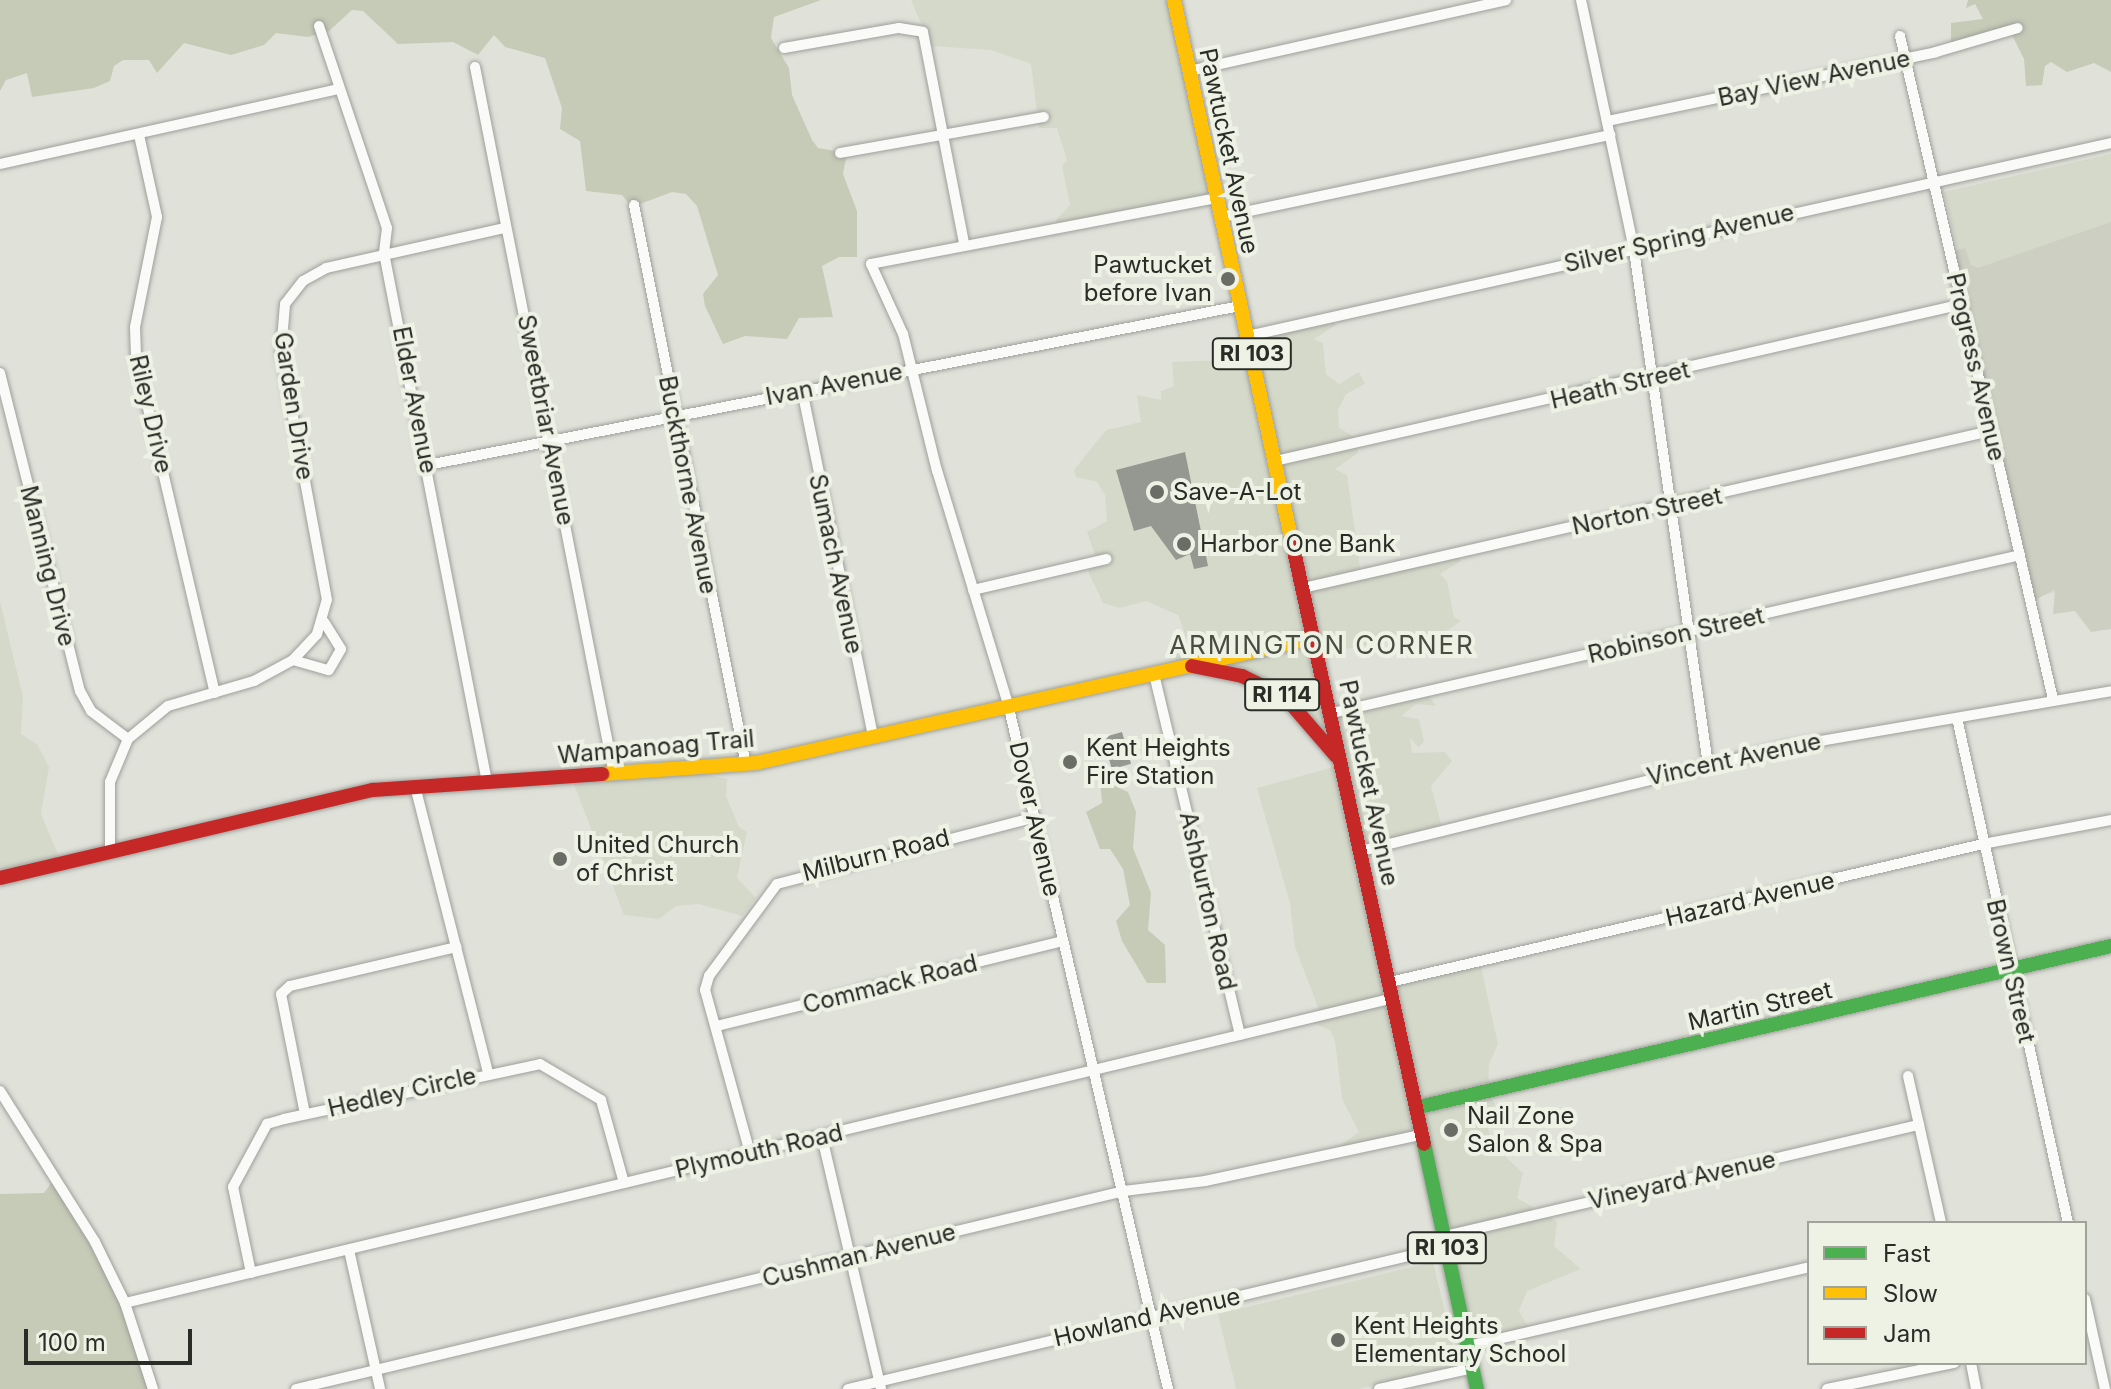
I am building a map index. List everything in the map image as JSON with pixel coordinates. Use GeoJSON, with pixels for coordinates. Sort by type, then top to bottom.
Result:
{"type":"FeatureCollection","features":[{"type":"Feature","properties":{"kind":"main road","name":"Pawtucket Avenue"},"geometry":{"type":"LineString","coordinates":[[1174,0],[1419,1107],[1477,1389]]}},
{"type":"Feature","properties":{"kind":"main road","name":"Wampanoag Trail"},"geometry":{"type":"LineString","coordinates":[[0,878],[340,797],[415,786],[746,765],[1313,638]]}},
{"type":"Feature","properties":{"kind":"main road","name":"RI 114"},"geometry":{"type":"LineString","coordinates":[[1192,666],[1242,676],[1285,697],[1313,722],[1343,768]]}},
{"type":"Feature","properties":{"kind":"main road","name":"Martin Street"},"geometry":{"type":"LineString","coordinates":[[1419,1107],[2111,946]]}},
{"type":"Feature","properties":{"kind":"street"},"geometry":{"type":"LineString","coordinates":[[1189,71],[1506,0]]}},
{"type":"Feature","properties":{"kind":"street"},"geometry":{"type":"LineString","coordinates":[[1581,0],[1634,250],[1708,765]]}},
{"type":"Feature","properties":{"kind":"street","name":"Elder Avenue"},"geometry":{"type":"LineString","coordinates":[[319,26],[387,228],[384,253],[428,465],[487,782]]}},
{"type":"Feature","properties":{"kind":"street","name":"Bay View Avenue"},"geometry":{"type":"LineString","coordinates":[[1607,121],[1905,59],[2018,28]]}},
{"type":"Feature","properties":{"kind":"street"},"geometry":{"type":"LineString","coordinates":[[784,48],[921,29],[946,137],[964,243],[1218,198]]}},
{"type":"Feature","properties":{"kind":"street","name":"Progress Avenue"},"geometry":{"type":"LineString","coordinates":[[1900,36],[2053,699]]}},
{"type":"Feature","properties":{"kind":"street","name":"Sweetbriar Avenue"},"geometry":{"type":"LineString","coordinates":[[475,67],[614,774]]}},
{"type":"Feature","properties":{"kind":"street"},"geometry":{"type":"LineString","coordinates":[[0,164],[339,89]]}},
{"type":"Feature","properties":{"kind":"street"},"geometry":{"type":"LineString","coordinates":[[840,153],[946,137],[1044,117]]}},
{"type":"Feature","properties":{"kind":"street","name":"Riley Drive"},"geometry":{"type":"LineString","coordinates":[[139,135],[157,217],[135,327],[136,357],[215,693]]}},
{"type":"Feature","properties":{"kind":"street"},"geometry":{"type":"LineString","coordinates":[[1221,217],[1610,135]]}},
{"type":"Feature","properties":{"kind":"street","name":"Silver Spring Avenue"},"geometry":{"type":"LineString","coordinates":[[1248,336],[2111,143]]}},
{"type":"Feature","properties":{"kind":"street","name":"Buckthorne Avenue"},"geometry":{"type":"LineString","coordinates":[[634,205],[746,765]]}},
{"type":"Feature","properties":{"kind":"street","name":"Garden Drive"},"geometry":{"type":"LineString","coordinates":[[293,660],[318,672],[339,663],[341,649],[324,622],[327,581],[281,352],[280,317],[303,281],[384,253],[505,228]]}},
{"type":"Feature","properties":{"kind":"street","name":"Dover Avenue"},"geometry":{"type":"LineString","coordinates":[[964,243],[871,264],[898,321],[1008,704],[1168,1389]]}},
{"type":"Feature","properties":{"kind":"street","name":"Heath Street"},"geometry":{"type":"LineString","coordinates":[[1275,461],[1652,378],[1963,304]]}},
{"type":"Feature","properties":{"kind":"street","name":"Ivan Avenue"},"geometry":{"type":"LineString","coordinates":[[428,465],[1240,306]]}},
{"type":"Feature","properties":{"kind":"street","name":"Manning Drive"},"geometry":{"type":"LineString","coordinates":[[0,373],[80,691],[91,711],[128,739]]}},
{"type":"Feature","properties":{"kind":"street","name":"Sumach Avenue"},"geometry":{"type":"LineString","coordinates":[[802,390],[873,736]]}},
{"type":"Feature","properties":{"kind":"street","name":"Norton Street"},"geometry":{"type":"LineString","coordinates":[[1303,588],[1990,431]]}},
{"type":"Feature","properties":{"kind":"street","name":"Robinson Street"},"geometry":{"type":"LineString","coordinates":[[1332,713],[2020,555]]}},
{"type":"Feature","properties":{"kind":"street"},"geometry":{"type":"LineString","coordinates":[[973,590],[1106,559]]}},
{"type":"Feature","properties":{"kind":"street"},"geometry":{"type":"LineString","coordinates":[[110,852],[110,782],[128,739],[168,706],[275,673],[293,660],[324,622]]}},
{"type":"Feature","properties":{"kind":"street","name":"Ashburton Road"},"geometry":{"type":"LineString","coordinates":[[1154,674],[1240,1035]]}},
{"type":"Feature","properties":{"kind":"street","name":"Vincent Avenue"},"geometry":{"type":"LineString","coordinates":[[1361,851],[1708,765],[1878,728],[1957,718],[2111,691]]}},
{"type":"Feature","properties":{"kind":"street","name":"Brown Street"},"geometry":{"type":"LineString","coordinates":[[1957,718],[2068,1221]]}},
{"type":"Feature","properties":{"kind":"street"},"geometry":{"type":"LineString","coordinates":[[415,786],[488,1072]]}},
{"type":"Feature","properties":{"kind":"street","name":"Milburn Road"},"geometry":{"type":"LineString","coordinates":[[750,1153],[705,990],[709,976],[782,878],[1033,818]]}},
{"type":"Feature","properties":{"kind":"street","name":"Hazard Avenue"},"geometry":{"type":"LineString","coordinates":[[1390,982],[1983,844],[2111,820]]}},
{"type":"Feature","properties":{"kind":"street","name":"Commack Road"},"geometry":{"type":"LineString","coordinates":[[717,1026],[1063,941]]}},
{"type":"Feature","properties":{"kind":"street"},"geometry":{"type":"LineString","coordinates":[[305,1114],[281,994],[290,986],[456,947]]}},
{"type":"Feature","properties":{"kind":"street","name":"Plymouth Road"},"geometry":{"type":"LineString","coordinates":[[125,1303],[1393,998]]}},
{"type":"Feature","properties":{"kind":"street","name":"Hedley Circle"},"geometry":{"type":"LineString","coordinates":[[251,1273],[233,1187],[267,1124],[305,1114],[488,1072],[540,1064],[601,1100],[624,1183]]}},
{"type":"Feature","properties":{"kind":"street"},"geometry":{"type":"LineString","coordinates":[[1908,1076],[1941,1221]]}},
{"type":"Feature","properties":{"kind":"street"},"geometry":{"type":"LineString","coordinates":[[0,1091],[49,1161],[125,1303],[153,1389]]}},
{"type":"Feature","properties":{"kind":"street","name":"Vineyard Avenue"},"geometry":{"type":"LineString","coordinates":[[1446,1241],[1919,1125]]}},
{"type":"Feature","properties":{"kind":"street","name":"Cushman Avenue"},"geometry":{"type":"LineString","coordinates":[[296,1389],[1124,1191],[1205,1181],[1424,1134]]}},
{"type":"Feature","properties":{"kind":"street"},"geometry":{"type":"LineString","coordinates":[[822,1137],[880,1385]]}},
{"type":"Feature","properties":{"kind":"street","name":"Howland Avenue"},"geometry":{"type":"LineString","coordinates":[[848,1389],[880,1385],[1446,1241]]}},
{"type":"Feature","properties":{"kind":"street"},"geometry":{"type":"LineString","coordinates":[[349,1250],[380,1389]]}},
{"type":"Feature","properties":{"kind":"street"},"geometry":{"type":"LineString","coordinates":[[1468,1346],[1807,1267]]}},
{"type":"Feature","properties":{"kind":"street"},"geometry":{"type":"LineString","coordinates":[[2087,1308],[2105,1389]]}},
{"type":"Feature","properties":{"kind":"street"},"geometry":{"type":"LineString","coordinates":[[1827,1389],[1944,1365]]}},
{"type":"Feature","properties":{"kind":"street"},"geometry":{"type":"LineString","coordinates":[[1971,1365],[1976,1389]]}},
{"type":"Feature","properties":{"kind":"street"},"geometry":{"type":"LineString","coordinates":[[1379,1389],[1473,1368]]}},
{"type":"Feature","properties":{"kind":"shaded area"},"geometry":{"type":"Polygon","coordinates":[[[911,0],[1175,0],[1218,195],[1060,227],[1056,220],[1070,205],[1062,166],[1067,160],[1057,128],[1039,128],[1031,64],[991,50],[931,46],[911,0]]]}},
{"type":"Feature","properties":{"kind":"shaded area"},"geometry":{"type":"Polygon","coordinates":[[[2111,154],[2111,580],[2039,596],[1944,192],[2111,154]]]}},
{"type":"Feature","properties":{"kind":"shaded area"},"geometry":{"type":"Polygon","coordinates":[[[2111,222],[2111,629],[2091,632],[2075,611],[2053,614],[2055,589],[2032,602],[1951,252],[1965,248],[1971,265],[1978,268],[2111,222]]]}},
{"type":"Feature","properties":{"kind":"shaded area"},"geometry":{"type":"Polygon","coordinates":[[[1331,317],[1336,325],[1314,339],[1323,343],[1326,374],[1339,384],[1359,372],[1365,384],[1346,394],[1338,410],[1339,428],[1355,437],[1358,453],[1335,469],[1347,475],[1361,574],[1455,553],[1461,561],[1440,574],[1447,581],[1454,617],[1461,621],[1448,630],[1319,654],[1334,714],[1426,692],[1436,706],[1416,704],[1401,716],[1419,719],[1424,742],[1418,747],[1410,738],[1412,753],[1445,752],[1452,761],[1431,786],[1443,831],[1361,851],[1391,983],[1480,962],[1498,1044],[1489,1064],[1488,1095],[1495,1104],[1486,1119],[1492,1144],[1523,1173],[1517,1198],[1533,1207],[1532,1214],[1545,1213],[1557,1222],[1554,1246],[1581,1269],[1527,1291],[1519,1311],[1530,1331],[1470,1346],[1424,1135],[1343,1152],[1339,1146],[1359,1132],[1342,1099],[1335,1041],[1330,1030],[1312,1023],[1319,1010],[1295,947],[1290,903],[1257,788],[1341,765],[1283,693],[1181,667],[1173,656],[1188,642],[1178,615],[1146,601],[1119,608],[1103,603],[1088,571],[1097,561],[1087,532],[1107,521],[1105,495],[1097,482],[1076,477],[1074,470],[1106,430],[1141,422],[1137,395],[1161,400],[1161,391],[1174,386],[1172,362],[1224,360],[1243,352],[1249,338],[1331,317]]]}},
{"type":"Feature","properties":{"kind":"shaded area"},"geometry":{"type":"Polygon","coordinates":[[[0,601],[23,697],[21,734],[37,744],[49,767],[41,814],[60,859],[0,870],[0,601]]]}},
{"type":"Feature","properties":{"kind":"shaded area"},"geometry":{"type":"Polygon","coordinates":[[[694,772],[727,779],[726,796],[739,827],[747,832],[737,878],[756,898],[742,916],[699,904],[676,906],[659,919],[624,915],[572,779],[694,772]]]}},
{"type":"Feature","properties":{"kind":"shaded area","name":"Kent Heights Elementary School"},"geometry":{"type":"Polygon","coordinates":[[[1433,1262],[1458,1365],[1359,1389],[1236,1389],[1218,1314],[1433,1262]]]}},
{"type":"Feature","properties":{"kind":"green space"},"geometry":{"type":"Polygon","coordinates":[[[0,0],[821,0],[774,17],[771,38],[789,68],[792,95],[812,140],[818,148],[847,153],[843,174],[857,211],[857,257],[839,257],[822,266],[833,317],[799,318],[787,339],[745,336],[723,344],[705,306],[703,294],[718,275],[697,206],[686,194],[672,192],[632,207],[622,195],[586,191],[580,141],[560,129],[562,108],[545,58],[505,47],[494,35],[478,55],[453,42],[398,44],[363,11],[352,10],[329,31],[308,37],[276,33],[264,45],[231,55],[184,43],[157,73],[149,60],[123,60],[114,66],[110,81],[94,88],[32,97],[27,73],[6,80],[0,91],[0,0]]]}},
{"type":"Feature","properties":{"kind":"green space"},"geometry":{"type":"Polygon","coordinates":[[[1968,0],[2111,0],[2111,72],[2094,63],[2067,72],[2051,62],[2045,66],[2042,85],[2026,86],[2024,59],[2012,35],[1951,44],[1951,23],[1983,19],[1975,4],[1966,8],[1968,0]]]}},
{"type":"Feature","properties":{"kind":"green space"},"geometry":{"type":"Polygon","coordinates":[[[1100,779],[1128,792],[1136,812],[1133,848],[1151,893],[1148,930],[1165,945],[1166,983],[1147,983],[1122,941],[1116,921],[1130,905],[1123,869],[1110,849],[1100,849],[1086,812],[1102,803],[1100,779]]]}},
{"type":"Feature","properties":{"kind":"green space"},"geometry":{"type":"Polygon","coordinates":[[[55,1178],[126,1299],[154,1389],[0,1389],[0,1194],[44,1193],[55,1178]]]}},
{"type":"Feature","properties":{"kind":"building","name":"Save-A-Lot"},"geometry":{"type":"Polygon","coordinates":[[[1185,452],[1208,566],[1194,569],[1190,554],[1176,560],[1151,526],[1134,531],[1116,470],[1185,452]]]}},
{"type":"Feature","properties":{"kind":"building"},"geometry":{"type":"Polygon","coordinates":[[[1122,732],[1131,764],[1112,769],[1103,738],[1122,732]]]}},
{"type":"Feature","properties":{"kind":"traffic: fast"},"geometry":{"type":"LineString","coordinates":[[1419,1107],[2111,946]]}},
{"type":"Feature","properties":{"kind":"traffic: fast"},"geometry":{"type":"LineString","coordinates":[[1424,1144],[1477,1389]]}},
{"type":"Feature","properties":{"kind":"traffic: slow"},"geometry":{"type":"LineString","coordinates":[[1174,0],[1292,542]]}},
{"type":"Feature","properties":{"kind":"traffic: slow"},"geometry":{"type":"LineString","coordinates":[[602,774],[756,763],[1313,638]]}},
{"type":"Feature","properties":{"kind":"traffic: jam"},"geometry":{"type":"LineString","coordinates":[[1292,542],[1424,1144]]}},
{"type":"Feature","properties":{"kind":"traffic: jam"},"geometry":{"type":"LineString","coordinates":[[1192,666],[1242,676],[1285,697],[1336,756]]}},
{"type":"Feature","properties":{"kind":"traffic: jam"},"geometry":{"type":"LineString","coordinates":[[0,878],[373,790],[602,774]]}},
{"type":"Feature","properties":{"kind":"place","name":"Pawtucket before Ivan"},"geometry":{"type":"Point","coordinates":[1228,279]}},
{"type":"Feature","properties":{"kind":"place","name":"Save-A-Lot"},"geometry":{"type":"Point","coordinates":[1157,492]}},
{"type":"Feature","properties":{"kind":"place","name":"Harbor One Bank"},"geometry":{"type":"Point","coordinates":[1184,544]}},
{"type":"Feature","properties":{"kind":"place","name":"Kent Heights Fire Station"},"geometry":{"type":"Point","coordinates":[1070,762]}},
{"type":"Feature","properties":{"kind":"place","name":"United Church of Christ"},"geometry":{"type":"Point","coordinates":[560,859]}},
{"type":"Feature","properties":{"kind":"place","name":"Nail Zone Salon & Spa"},"geometry":{"type":"Point","coordinates":[1451,1130]}},
{"type":"Feature","properties":{"kind":"place","name":"Kent Heights Elementary School"},"geometry":{"type":"Point","coordinates":[1338,1340]}},
{"type":"Feature","properties":{"kind":"district","name":"ARMINGTON CORNER"},"geometry":{"type":"Point","coordinates":[1322,645]}}]}
